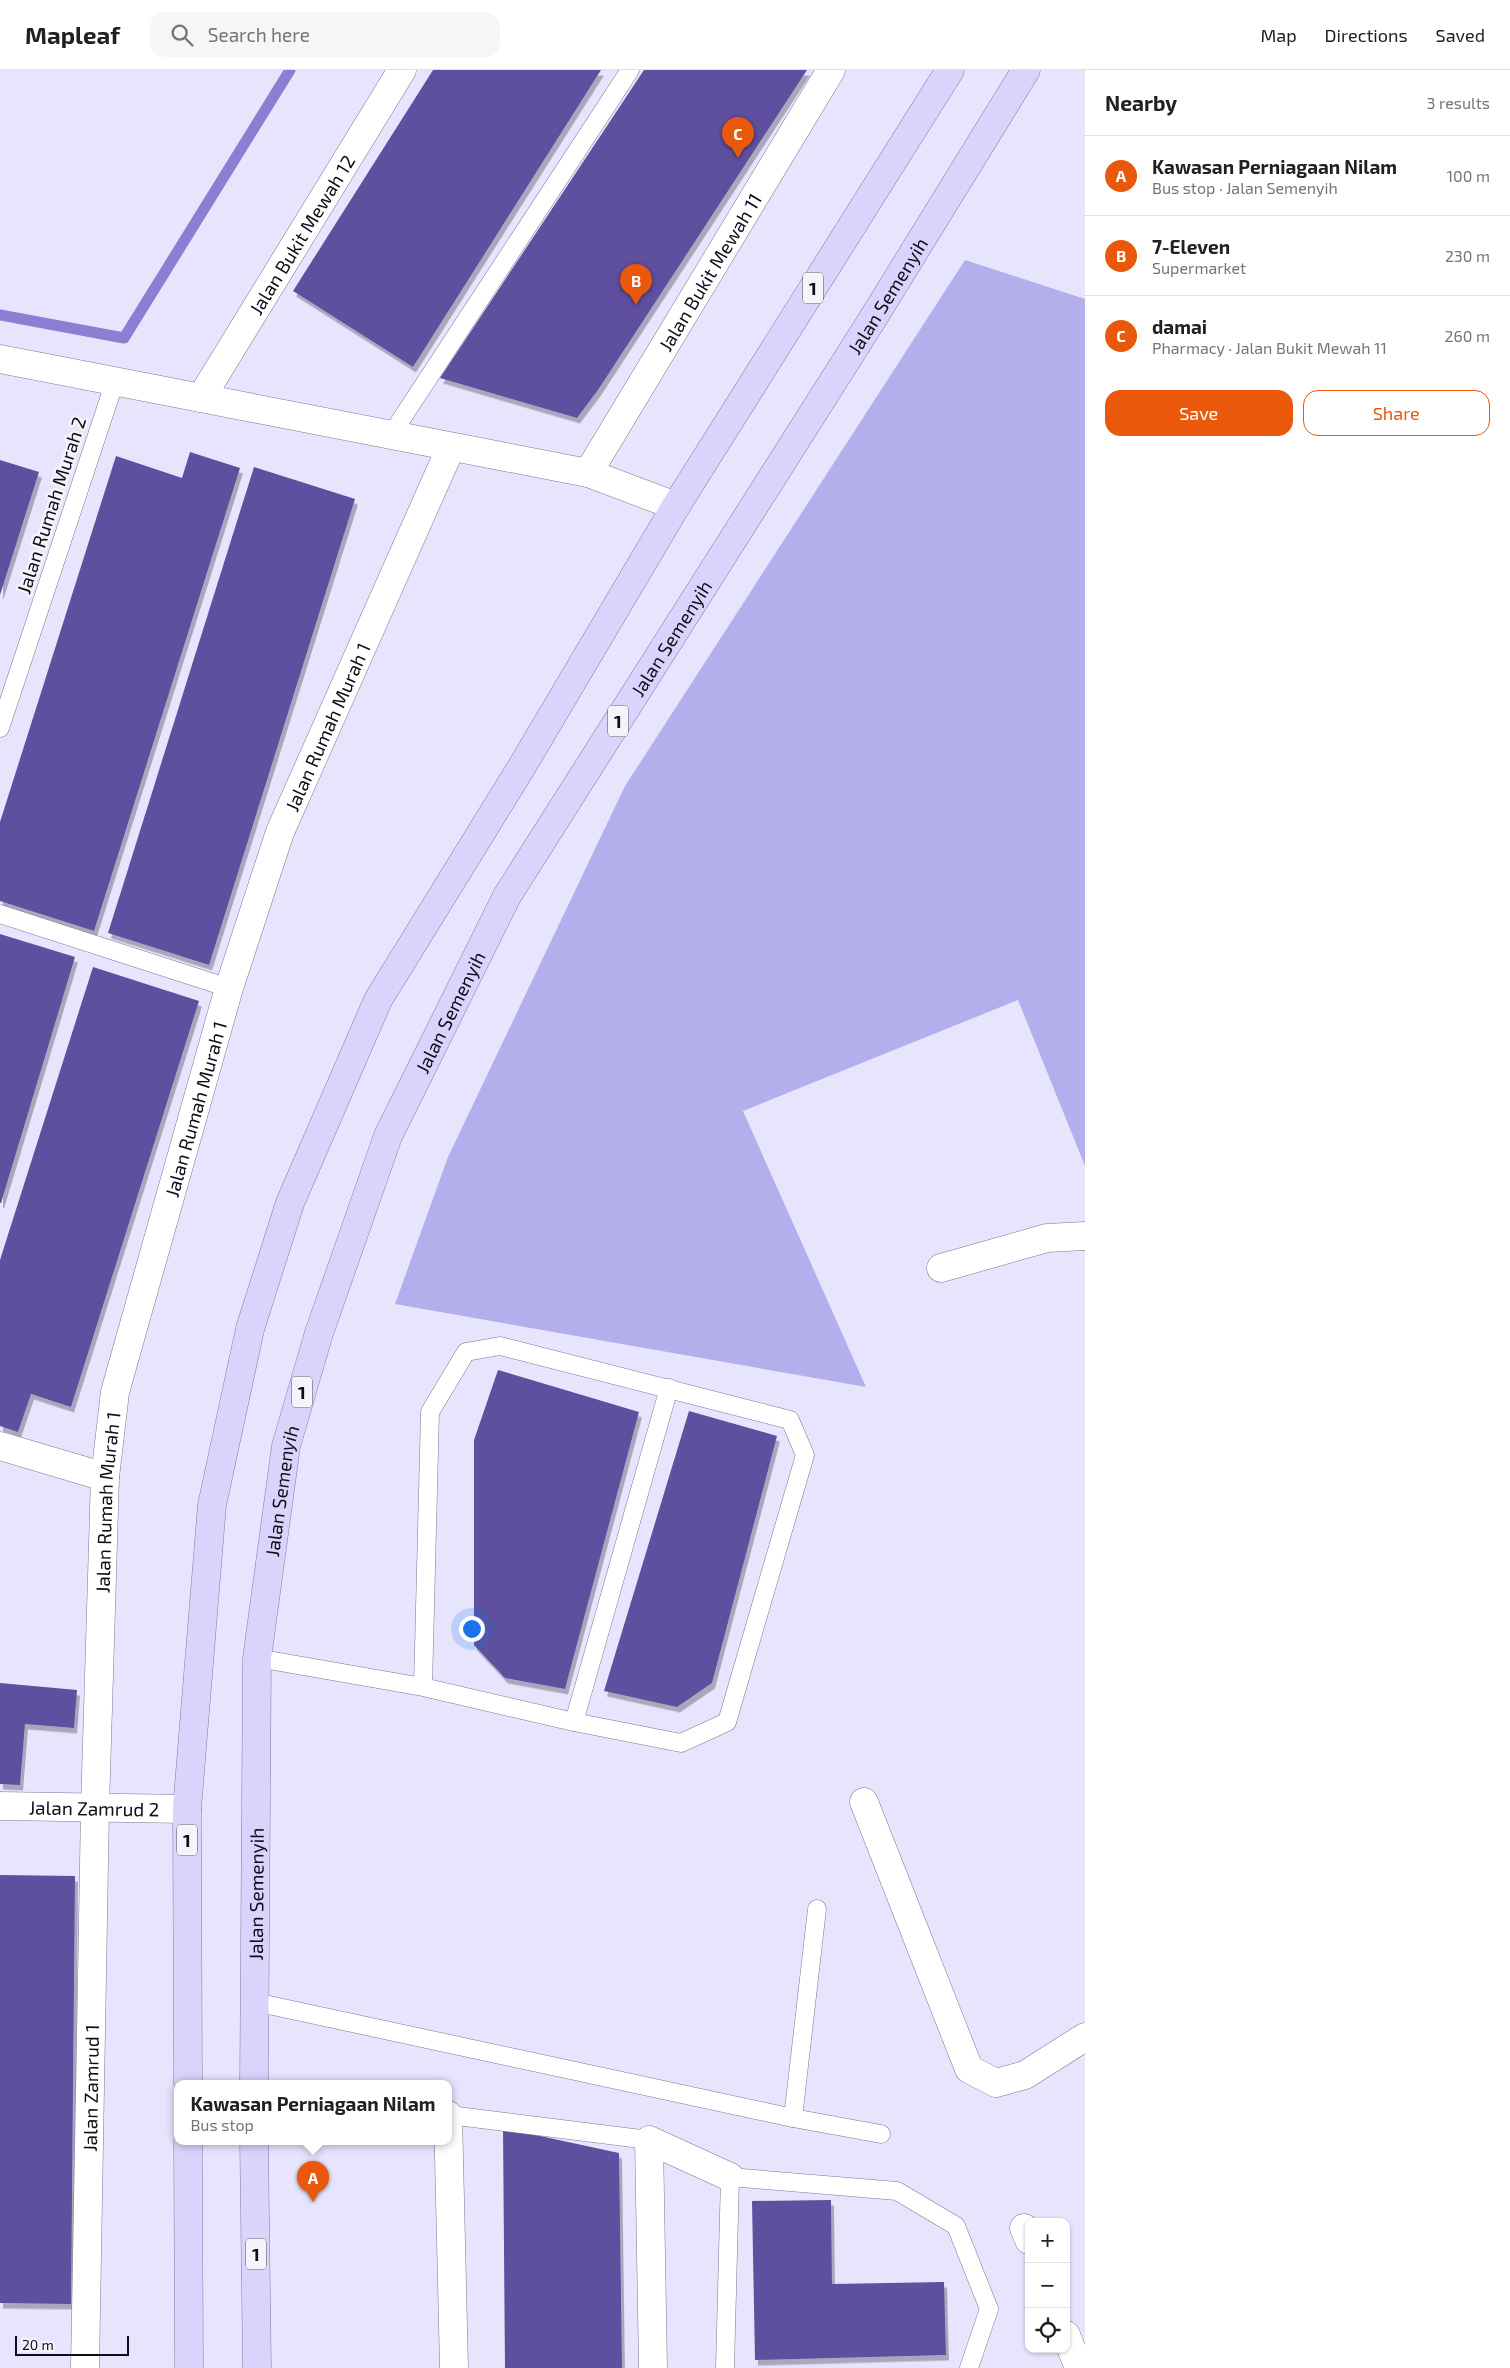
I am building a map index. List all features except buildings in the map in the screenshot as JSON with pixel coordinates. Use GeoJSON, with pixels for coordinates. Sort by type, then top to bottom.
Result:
{"type":"FeatureCollection","features":[{"type":"Feature","properties":{"kind":"main road","name":"1"},"geometry":{"type":"LineString","coordinates":[[188,2080],[187,1809],[212,1506],[250,1329],[290,1203],[378,1000],[521,768],[676,506],[950,70]]}},
{"type":"Feature","properties":{"kind":"main road","name":"Jalan Semenyih"},"geometry":{"type":"LineString","coordinates":[[254,2080],[257,1658],[286,1446],[319,1333],[388,1136],[507,896],[872,320],[1026,70]]}},
{"type":"Feature","properties":{"kind":"main road"},"geometry":{"type":"LineString","coordinates":[[188,2145],[189,2368]]}},
{"type":"Feature","properties":{"kind":"main road","name":"1"},"geometry":{"type":"LineString","coordinates":[[254,2145],[257,2368]]}},
{"type":"Feature","properties":{"kind":"street","name":"Jalan Bukit Mewah 12"},"geometry":{"type":"LineString","coordinates":[[200,398],[402,70]]}},
{"type":"Feature","properties":{"kind":"street","name":"Jalan Bukit Mewah 11"},"geometry":{"type":"LineString","coordinates":[[588,473],[831,70]]}},
{"type":"Feature","properties":{"kind":"street"},"geometry":{"type":"LineString","coordinates":[[0,359],[588,473],[676,506]]}},
{"type":"Feature","properties":{"kind":"street","name":"Jalan Rumah Murah 1"},"geometry":{"type":"LineString","coordinates":[[95,1808],[105,1477],[115,1392],[229,988],[280,832],[451,447]]}},
{"type":"Feature","properties":{"kind":"street"},"geometry":{"type":"LineString","coordinates":[[941,1268],[1047,1238],[1085,1236]]}},
{"type":"Feature","properties":{"kind":"street"},"geometry":{"type":"LineString","coordinates":[[0,1446],[105,1477]]}},
{"type":"Feature","properties":{"kind":"street"},"geometry":{"type":"LineString","coordinates":[[864,1802],[969,2069],[996,2083],[1025,2075],[1085,2037]]}},
{"type":"Feature","properties":{"kind":"street","name":"Jalan Zamrud 2"},"geometry":{"type":"LineString","coordinates":[[0,1806],[187,1809]]}},
{"type":"Feature","properties":{"kind":"street","name":"Jalan Zamrud 1"},"geometry":{"type":"LineString","coordinates":[[85,2368],[95,1808]]}},
{"type":"Feature","properties":{"kind":"street"},"geometry":{"type":"LineString","coordinates":[[654,2368],[649,2140],[730,2177]]}},
{"type":"Feature","properties":{"kind":"street"},"geometry":{"type":"LineString","coordinates":[[450,2145],[454,2368]]}},
{"type":"Feature","properties":{"kind":"street"},"geometry":{"type":"LineString","coordinates":[[1070,2344],[1080,2368]]}},
{"type":"Feature","properties":{"kind":"lane"},"geometry":{"type":"LineString","coordinates":[[391,435],[630,70]]}},
{"type":"Feature","properties":{"kind":"lane","name":"Jalan Rumah Murah 2"},"geometry":{"type":"LineString","coordinates":[[0,728],[115,382]]}},
{"type":"Feature","properties":{"kind":"lane"},"geometry":{"type":"LineString","coordinates":[[0,914],[229,988]]}},
{"type":"Feature","properties":{"kind":"lane"},"geometry":{"type":"LineString","coordinates":[[257,1658],[423,1687],[574,1722],[681,1743],[727,1722],[805,1455],[790,1420],[500,1346],[466,1352],[430,1412],[423,1687]]}},
{"type":"Feature","properties":{"kind":"lane"},"geometry":{"type":"LineString","coordinates":[[574,1722],[669,1388]]}},
{"type":"Feature","properties":{"kind":"lane"},"geometry":{"type":"LineString","coordinates":[[794,2118],[816,1909]]}},
{"type":"Feature","properties":{"kind":"lane"},"geometry":{"type":"LineString","coordinates":[[256,2002],[794,2118],[881,2134]]}},
{"type":"Feature","properties":{"kind":"lane"},"geometry":{"type":"LineString","coordinates":[[452,2115],[649,2140]]}},
{"type":"Feature","properties":{"kind":"lane"},"geometry":{"type":"LineString","coordinates":[[725,2368],[730,2177],[897,2191],[956,2226],[990,2309],[969,2368]]}},
{"type":"Feature","properties":{"kind":"shaded area"},"geometry":{"type":"Polygon","coordinates":[[[965,260],[1085,299],[1085,1166],[1018,1000],[743,1111],[866,1387],[395,1304],[448,1157],[625,786],[965,260]]]}},
{"type":"Feature","properties":{"kind":"waterway"},"geometry":{"type":"LineString","coordinates":[[0,315],[124,338],[290,70]]}},
{"type":"Feature","properties":{"kind":"place","name":"damai"},"geometry":{"type":"Point","coordinates":[738,158]}},
{"type":"Feature","properties":{"kind":"place","name":"7-Eleven"},"geometry":{"type":"Point","coordinates":[636,305]}},
{"type":"Feature","properties":{"kind":"place","name":"Kawasan Perniagaan Nilam"},"geometry":{"type":"Point","coordinates":[313,2202]}}]}
